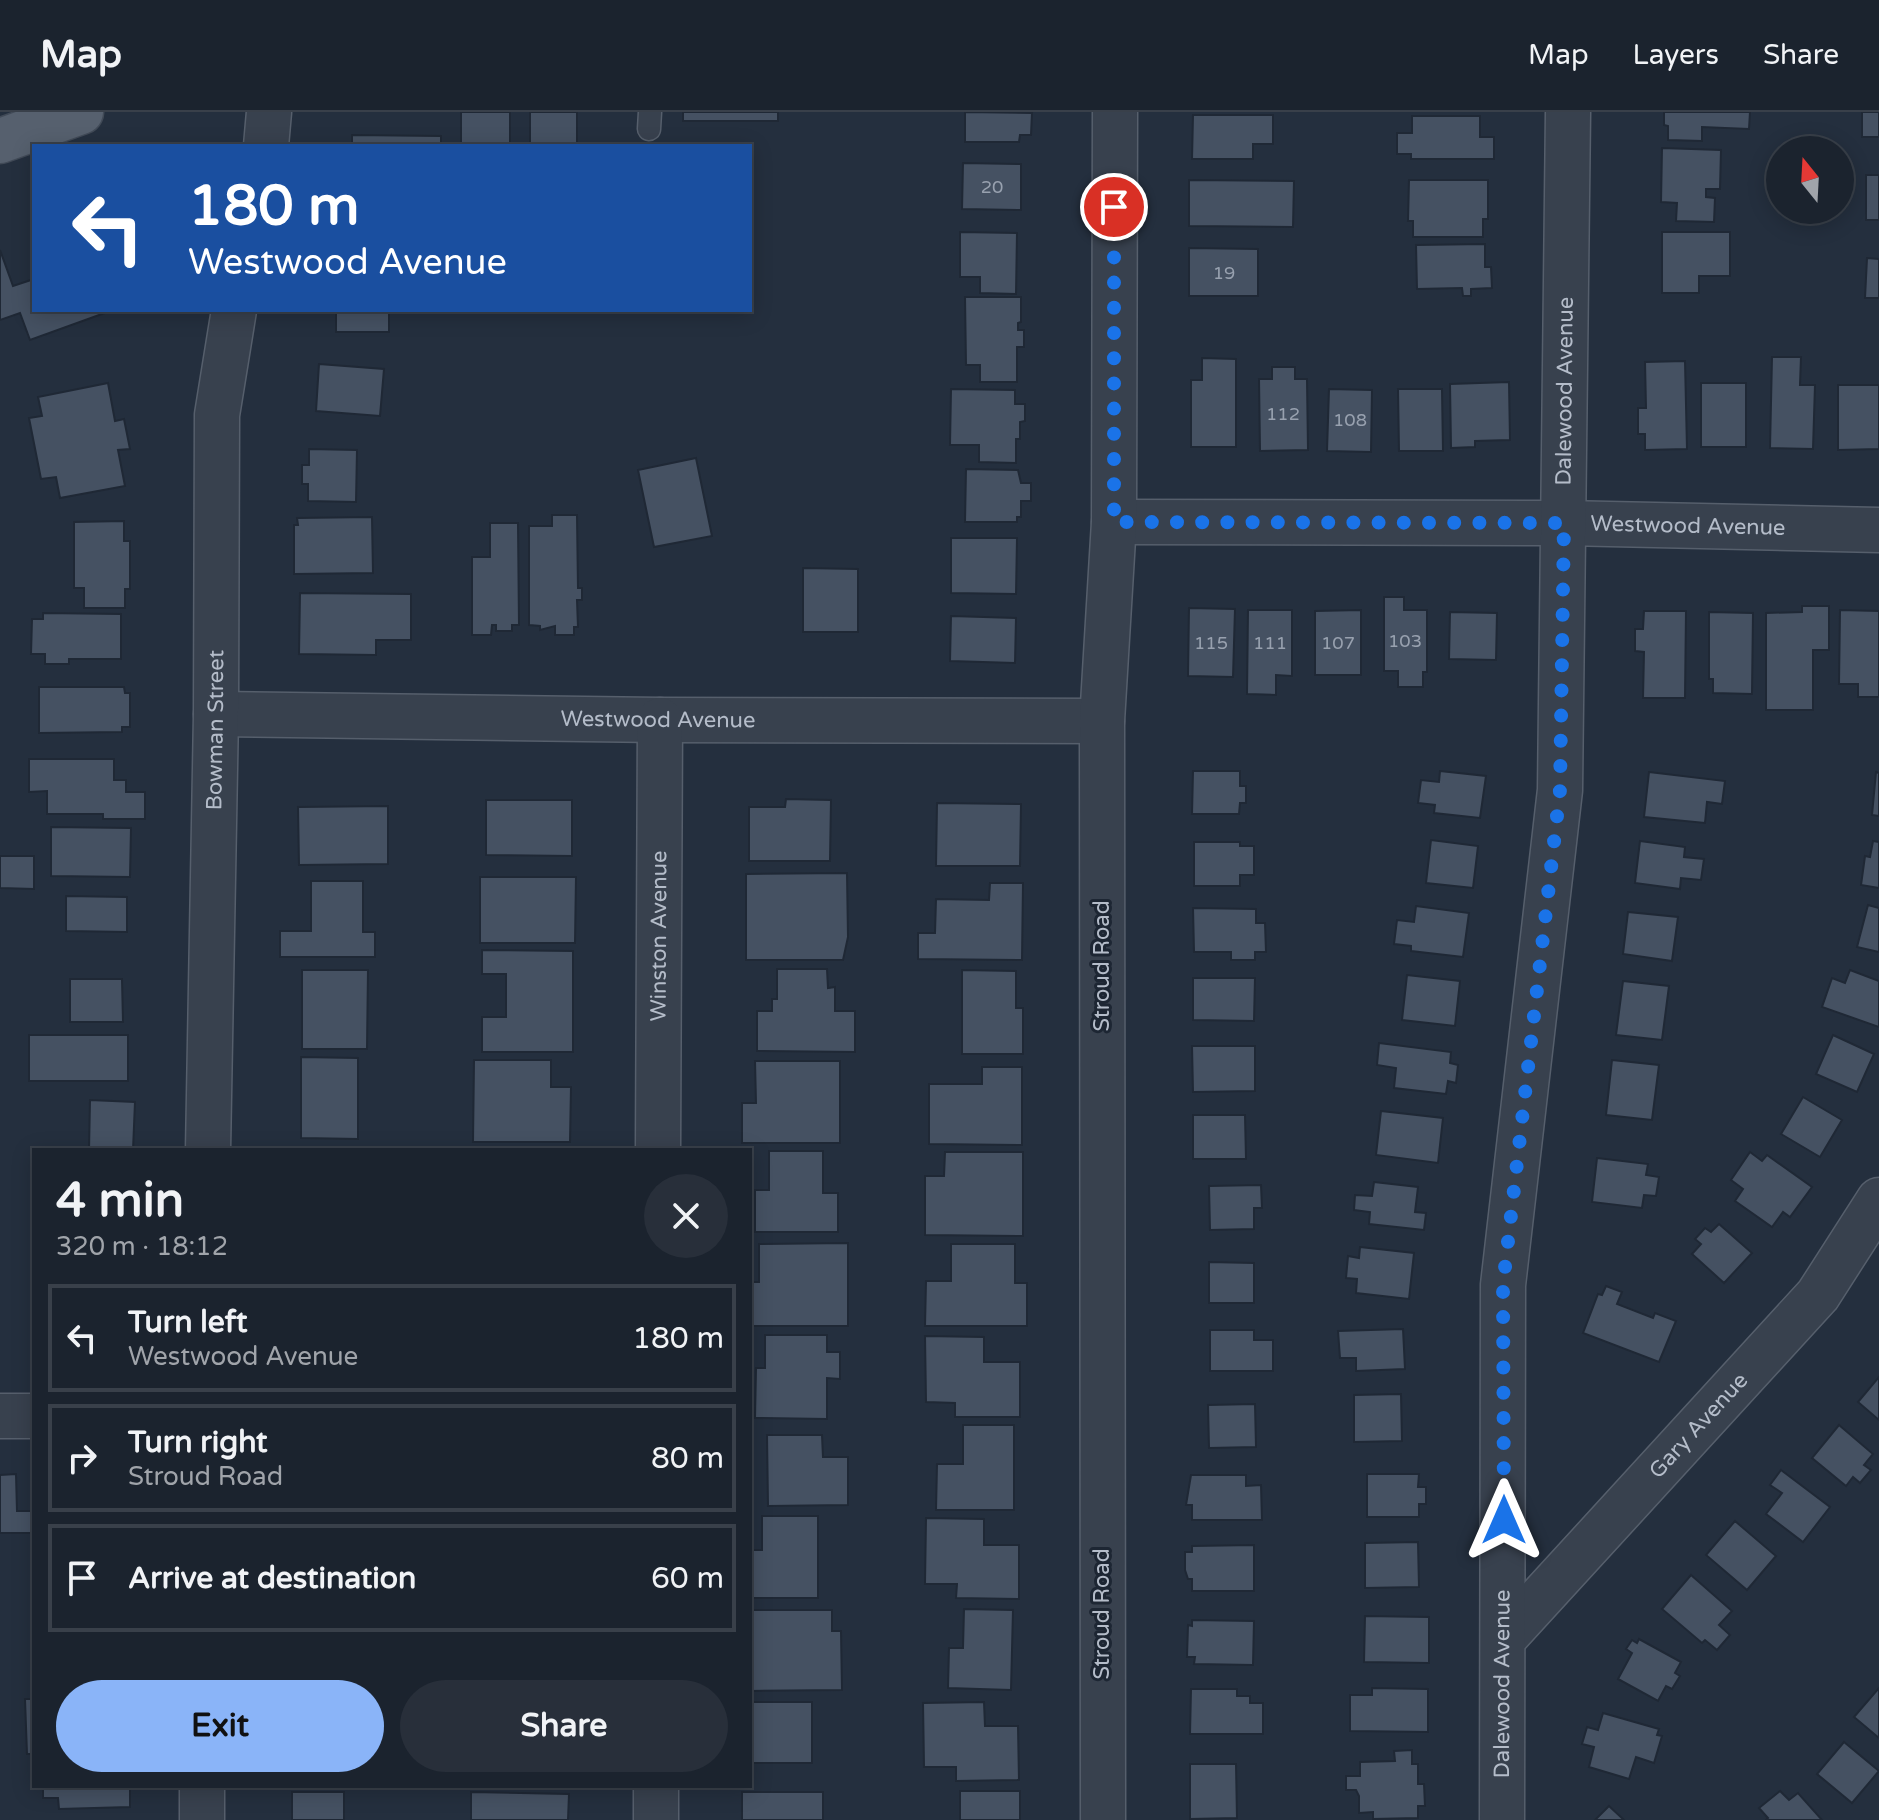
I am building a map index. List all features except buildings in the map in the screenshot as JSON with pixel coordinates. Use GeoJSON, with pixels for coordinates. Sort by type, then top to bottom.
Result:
{"type":"FeatureCollection","features":[{"type":"Feature","properties":{"kind":"main road"},"geometry":{"type":"LineString","coordinates":[[0,141],[81,112]]}},
{"type":"Feature","properties":{"kind":"street"},"geometry":{"type":"LineString","coordinates":[[266,144],[269,112]]}},
{"type":"Feature","properties":{"kind":"street","name":"Stroud Road"},"geometry":{"type":"LineString","coordinates":[[1103,1820],[1102,721],[1114,522],[1115,112]]}},
{"type":"Feature","properties":{"kind":"street","name":"Dalewood Avenue"},"geometry":{"type":"LineString","coordinates":[[1502,1820],[1503,1285],[1560,790],[1568,112]]}},
{"type":"Feature","properties":{"kind":"street","name":"Bowman Street"},"geometry":{"type":"LineString","coordinates":[[208,1148],[216,714],[217,415],[234,312]]}},
{"type":"Feature","properties":{"kind":"street","name":"Westwood Avenue"},"geometry":{"type":"LineString","coordinates":[[1114,522],[1564,523],[1879,530]]}},
{"type":"Feature","properties":{"kind":"street","name":"Westwood Avenue"},"geometry":{"type":"LineString","coordinates":[[216,714],[660,720],[1102,721]]}},
{"type":"Feature","properties":{"kind":"street","name":"Winston Avenue"},"geometry":{"type":"LineString","coordinates":[[658,1148],[660,720]]}},
{"type":"Feature","properties":{"kind":"street","name":"Gary Avenue"},"geometry":{"type":"LineString","coordinates":[[1504,1638],[1818,1295],[1879,1200]]}},
{"type":"Feature","properties":{"kind":"street"},"geometry":{"type":"LineString","coordinates":[[0,1416],[32,1416]]}},
{"type":"Feature","properties":{"kind":"street"},"geometry":{"type":"LineString","coordinates":[[202,1788],[202,1820]]}},
{"type":"Feature","properties":{"kind":"street"},"geometry":{"type":"LineString","coordinates":[[656,1788],[656,1820]]}},
{"type":"Feature","properties":{"kind":"route"},"geometry":{"type":"LineString","coordinates":[[1114,207],[1114,522],[1564,523],[1560,790],[1503,1285],[1504,1520]]}}]}
